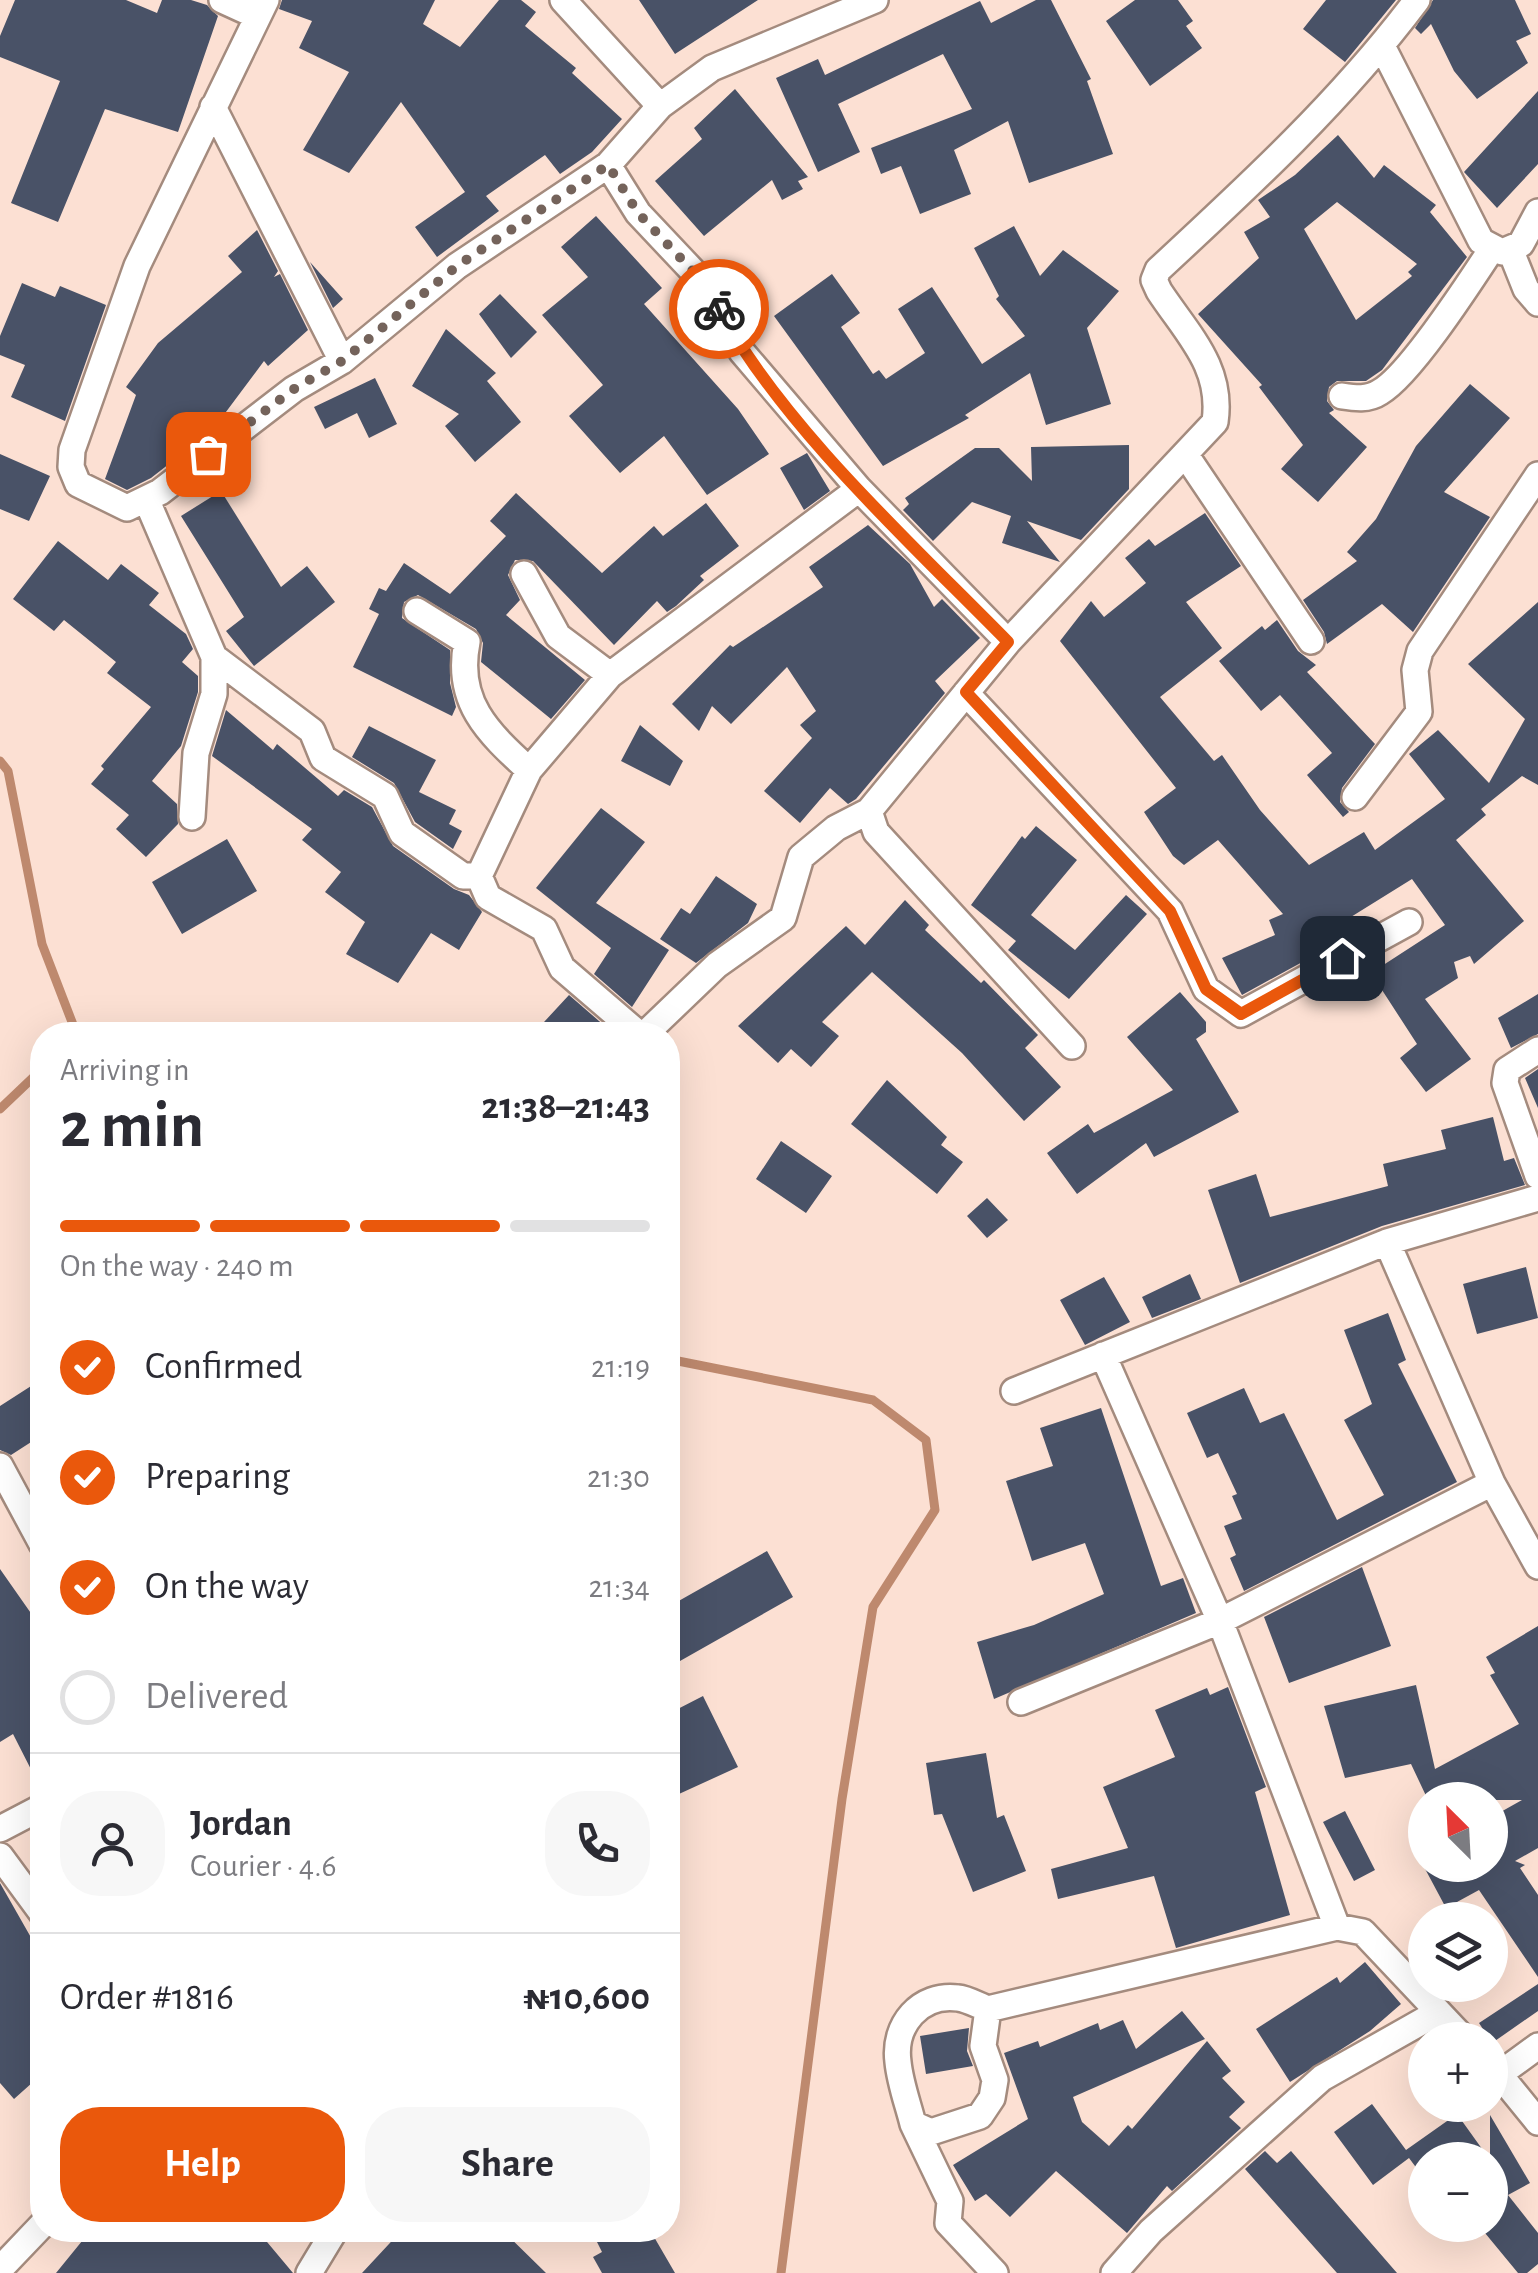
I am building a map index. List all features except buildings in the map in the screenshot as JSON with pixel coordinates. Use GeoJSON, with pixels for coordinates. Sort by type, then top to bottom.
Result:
{"type":"FeatureCollection","features":[{"type":"Feature","properties":{"kind":"street"},"geometry":{"type":"LineString","coordinates":[[222,0],[261,8],[137,266],[72,450],[78,484],[126,508],[147,501],[294,389],[342,361],[457,266],[608,165],[660,106],[712,68],[875,0]]}},
{"type":"Feature","properties":{"kind":"street"},"geometry":{"type":"LineString","coordinates":[[563,0],[660,106]]}},
{"type":"Feature","properties":{"kind":"street"},"geometry":{"type":"LineString","coordinates":[[656,1022],[718,966],[783,918],[801,857],[836,828],[869,811],[1008,642],[1214,422],[1219,395],[1214,374],[1158,290],[1154,280],[1158,270],[1275,160],[1382,46],[1417,0]]}},
{"type":"Feature","properties":{"kind":"street"},"geometry":{"type":"LineString","coordinates":[[1382,46],[1481,241],[1500,249],[1538,303]]}},
{"type":"Feature","properties":{"kind":"street"},"geometry":{"type":"LineString","coordinates":[[213,107],[342,361]]}},
{"type":"Feature","properties":{"kind":"street"},"geometry":{"type":"LineString","coordinates":[[608,165],[638,213],[705,284],[742,352],[859,489],[1008,642]]}},
{"type":"Feature","properties":{"kind":"street"},"geometry":{"type":"LineString","coordinates":[[1342,396],[1363,398],[1382,392],[1500,249],[1521,244],[1538,212]]}},
{"type":"Feature","properties":{"kind":"street"},"geometry":{"type":"LineString","coordinates":[[1185,454],[1310,642]]}},
{"type":"Feature","properties":{"kind":"street"},"geometry":{"type":"LineString","coordinates":[[1354,797],[1419,712],[1415,670],[1420,651],[1538,475]]}},
{"type":"Feature","properties":{"kind":"street"},"geometry":{"type":"LineString","coordinates":[[626,1022],[562,968],[544,929],[488,896],[479,876],[530,770],[610,675],[859,489]]}},
{"type":"Feature","properties":{"kind":"street"},"geometry":{"type":"LineString","coordinates":[[147,501],[214,656],[214,694],[196,753],[192,817]]}},
{"type":"Feature","properties":{"kind":"street"},"geometry":{"type":"LineString","coordinates":[[524,574],[558,636],[610,675]]}},
{"type":"Feature","properties":{"kind":"street"},"geometry":{"type":"LineString","coordinates":[[417,611],[467,642],[461,670],[466,698],[506,749],[530,770]]}},
{"type":"Feature","properties":{"kind":"street"},"geometry":{"type":"LineString","coordinates":[[214,656],[312,730],[323,758],[385,796],[402,832],[463,876],[479,876]]}},
{"type":"Feature","properties":{"kind":"street"},"geometry":{"type":"LineString","coordinates":[[966,692],[1170,911],[1206,989],[1241,1014],[1408,922]]}},
{"type":"Feature","properties":{"kind":"street"},"geometry":{"type":"LineString","coordinates":[[869,811],[876,832],[1072,1046]]}},
{"type":"Feature","properties":{"kind":"street"},"geometry":{"type":"LineString","coordinates":[[1538,1050],[1507,1070],[1504,1083],[1538,1176]]}},
{"type":"Feature","properties":{"kind":"street"},"geometry":{"type":"LineString","coordinates":[[1014,1390],[1387,1242],[1538,1198]]}},
{"type":"Feature","properties":{"kind":"street"},"geometry":{"type":"LineString","coordinates":[[1387,1242],[1492,1483],[1538,1566]]}},
{"type":"Feature","properties":{"kind":"street"},"geometry":{"type":"LineString","coordinates":[[1103,1356],[1220,1621],[1337,1927]]}},
{"type":"Feature","properties":{"kind":"street"},"geometry":{"type":"LineString","coordinates":[[0,1466],[30,1522]]}},
{"type":"Feature","properties":{"kind":"street"},"geometry":{"type":"LineString","coordinates":[[1021,1702],[1220,1621],[1492,1483]]}},
{"type":"Feature","properties":{"kind":"street"},"geometry":{"type":"LineString","coordinates":[[0,1829],[30,1813]]}},
{"type":"Feature","properties":{"kind":"street"},"geometry":{"type":"LineString","coordinates":[[0,1856],[30,1897]]}},
{"type":"Feature","properties":{"kind":"street"},"geometry":{"type":"LineString","coordinates":[[995,2273],[948,2223],[950,2201],[914,2124],[897,2060],[902,2026],[914,2009],[928,2002],[958,1998],[988,2009],[1337,1927],[1363,1932],[1446,2022]]}},
{"type":"Feature","properties":{"kind":"street"},"geometry":{"type":"LineString","coordinates":[[914,2124],[930,2132],[947,2128],[980,2116],[992,2098],[995,2080],[983,2046],[988,2009]]}},
{"type":"Feature","properties":{"kind":"street"},"geometry":{"type":"LineString","coordinates":[[1114,2273],[1151,2231],[1322,2078],[1436,2013]]}},
{"type":"Feature","properties":{"kind":"street"},"geometry":{"type":"LineString","coordinates":[[1508,2061],[1538,2046]]}},
{"type":"Feature","properties":{"kind":"street"},"geometry":{"type":"LineString","coordinates":[[1508,2084],[1538,2122]]}},
{"type":"Feature","properties":{"kind":"street"},"geometry":{"type":"LineString","coordinates":[[0,2269],[30,2237]]}},
{"type":"Feature","properties":{"kind":"street"},"geometry":{"type":"LineString","coordinates":[[308,2273],[328,2242]]}},
{"type":"Feature","properties":{"kind":"waterway"},"geometry":{"type":"LineString","coordinates":[[0,761],[8,771],[42,944],[72,1022]]}},
{"type":"Feature","properties":{"kind":"waterway"},"geometry":{"type":"LineString","coordinates":[[0,1109],[30,1080]]}},
{"type":"Feature","properties":{"kind":"waterway"},"geometry":{"type":"LineString","coordinates":[[680,1361],[873,1400],[926,1440],[935,1510],[873,1607],[842,1799],[781,2273]]}},
{"type":"Feature","properties":{"kind":"way so far"},"geometry":{"type":"LineString","coordinates":[[208,454],[294,389],[342,361],[457,266],[608,165],[638,213],[705,284],[719,309]]}},
{"type":"Feature","properties":{"kind":"route"},"geometry":{"type":"LineString","coordinates":[[719,309],[742,352],[859,489],[1008,642],[966,692],[1170,911],[1206,989],[1241,1014],[1342,958]]}}]}
